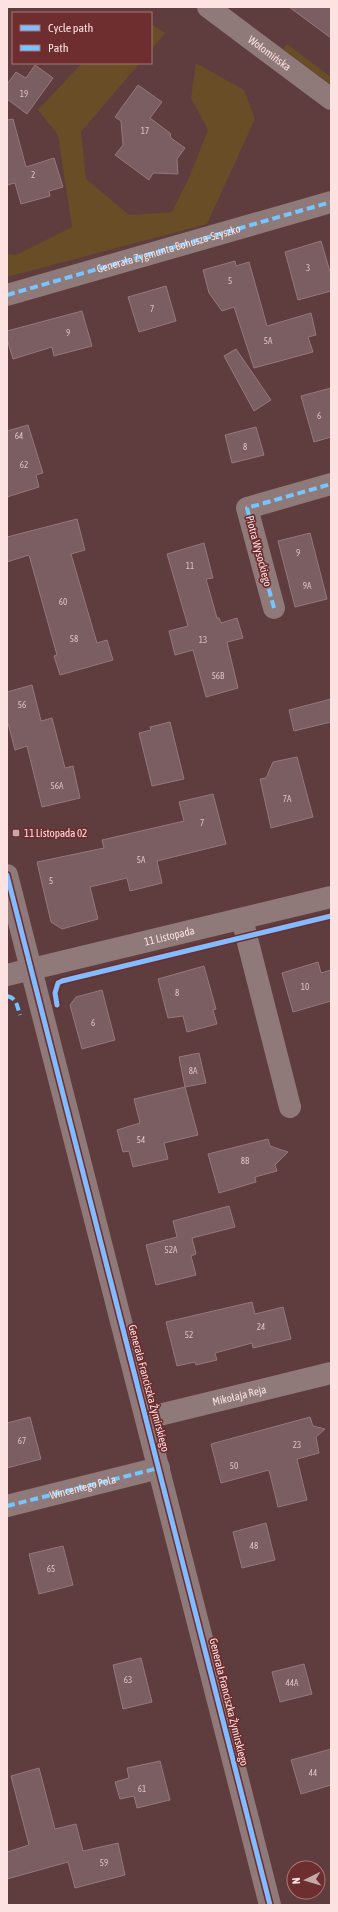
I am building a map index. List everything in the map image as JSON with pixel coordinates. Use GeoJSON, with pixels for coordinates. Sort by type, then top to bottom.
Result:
{"type":"FeatureCollection","features":[{"type":"Feature","properties":{"kind":"street","name":"Wołomińska"},"geometry":{"type":"LineString","coordinates":[[208,7],[331,99]]}},
{"type":"Feature","properties":{"kind":"street","name":"Generała Zygmunta Bohusza-Szyszko"},"geometry":{"type":"LineString","coordinates":[[7,295],[331,202]]}},
{"type":"Feature","properties":{"kind":"street","name":"Piotra Wysockiego"},"geometry":{"type":"LineString","coordinates":[[274,608],[247,508],[331,484]]}},
{"type":"Feature","properties":{"kind":"street","name":"Generała Franciszka Żymirskiego"},"geometry":{"type":"LineString","coordinates":[[7,875],[79,1161],[147,1418],[270,1905]]}},
{"type":"Feature","properties":{"kind":"street","name":"11 Listopada"},"geometry":{"type":"LineString","coordinates":[[7,975],[331,897]]}},
{"type":"Feature","properties":{"kind":"street"},"geometry":{"type":"LineString","coordinates":[[242,919],[290,1107]]}},
{"type":"Feature","properties":{"kind":"street","name":"Mikołaja Reja"},"geometry":{"type":"LineString","coordinates":[[147,1418],[331,1373]]}},
{"type":"Feature","properties":{"kind":"street","name":"Wincentego Pola"},"geometry":{"type":"LineString","coordinates":[[7,1506],[159,1468]]}},
{"type":"Feature","properties":{"kind":"shaded area"},"geometry":{"type":"Polygon","coordinates":[[[152,25],[165,33],[152,49],[152,25]]]}},
{"type":"Feature","properties":{"kind":"shaded area"},"geometry":{"type":"Polygon","coordinates":[[[287,44],[331,77],[331,85],[283,49],[287,44]]]}},
{"type":"Feature","properties":{"kind":"shaded area"},"geometry":{"type":"Polygon","coordinates":[[[196,63],[244,90],[255,119],[207,224],[7,277],[7,254],[16,255],[72,227],[58,135],[38,110],[81,64],[139,64],[81,132],[86,179],[129,215],[172,212],[188,180],[208,130],[191,98],[196,63]]]}},
{"type":"Feature","properties":{"kind":"building"},"geometry":{"type":"Polygon","coordinates":[[[289,7],[331,7],[331,38],[289,7]]]}},
{"type":"Feature","properties":{"kind":"building"},"geometry":{"type":"Polygon","coordinates":[[[35,65],[53,78],[27,114],[7,99],[7,84],[16,72],[26,78],[35,65]]]}},
{"type":"Feature","properties":{"kind":"building"},"geometry":{"type":"Polygon","coordinates":[[[138,85],[162,102],[150,118],[170,133],[171,138],[185,148],[177,159],[178,174],[153,173],[149,180],[115,155],[123,145],[121,121],[115,117],[138,85]]]}},
{"type":"Feature","properties":{"kind":"building"},"geometry":{"type":"Polygon","coordinates":[[[13,119],[26,167],[54,158],[63,187],[49,191],[50,196],[21,204],[15,183],[7,185],[7,120],[13,119]]]}},
{"type":"Feature","properties":{"kind":"building"},"geometry":{"type":"Polygon","coordinates":[[[321,241],[331,275],[331,291],[298,300],[285,252],[321,241]]]}},
{"type":"Feature","properties":{"kind":"building"},"geometry":{"type":"Polygon","coordinates":[[[235,261],[236,266],[249,262],[267,326],[311,313],[316,335],[308,337],[313,352],[254,368],[234,307],[222,311],[209,293],[203,270],[235,261]]]}},
{"type":"Feature","properties":{"kind":"building"},"geometry":{"type":"Polygon","coordinates":[[[166,286],[176,321],[139,332],[128,297],[166,286]]]}},
{"type":"Feature","properties":{"kind":"building"},"geometry":{"type":"Polygon","coordinates":[[[82,311],[92,346],[54,356],[52,347],[13,359],[7,339],[7,331],[82,311]]]}},
{"type":"Feature","properties":{"kind":"building"},"geometry":{"type":"Polygon","coordinates":[[[236,349],[271,400],[254,411],[224,356],[236,349]]]}},
{"type":"Feature","properties":{"kind":"building"},"geometry":{"type":"Polygon","coordinates":[[[331,388],[331,437],[314,442],[301,396],[331,388]]]}},
{"type":"Feature","properties":{"kind":"building"},"geometry":{"type":"Polygon","coordinates":[[[28,425],[43,473],[36,475],[39,487],[7,497],[7,431],[28,425]]]}},
{"type":"Feature","properties":{"kind":"building"},"geometry":{"type":"Polygon","coordinates":[[[256,427],[264,455],[232,463],[225,435],[256,427]]]}},
{"type":"Feature","properties":{"kind":"building"},"geometry":{"type":"Polygon","coordinates":[[[77,519],[85,550],[71,554],[97,643],[107,640],[113,660],[60,675],[54,656],[57,655],[29,555],[7,562],[7,537],[77,519]]]}},
{"type":"Feature","properties":{"kind":"building"},"geometry":{"type":"Polygon","coordinates":[[[310,533],[327,599],[295,607],[278,541],[310,533]]]}},
{"type":"Feature","properties":{"kind":"building"},"geometry":{"type":"Polygon","coordinates":[[[204,543],[213,578],[206,579],[217,618],[219,618],[221,623],[237,618],[243,638],[227,642],[238,688],[206,697],[193,650],[175,655],[169,631],[188,626],[167,554],[204,543]]]}},
{"type":"Feature","properties":{"kind":"building"},"geometry":{"type":"Polygon","coordinates":[[[32,685],[41,721],[52,718],[65,768],[73,766],[80,798],[42,807],[27,746],[15,750],[7,719],[7,692],[32,685]]]}},
{"type":"Feature","properties":{"kind":"building"},"geometry":{"type":"Polygon","coordinates":[[[331,699],[331,722],[294,731],[289,710],[331,699]]]}},
{"type":"Feature","properties":{"kind":"building"},"geometry":{"type":"Polygon","coordinates":[[[170,722],[184,779],[152,786],[139,733],[151,730],[150,727],[170,722]]]}},
{"type":"Feature","properties":{"kind":"building"},"geometry":{"type":"Polygon","coordinates":[[[297,757],[313,817],[271,828],[260,779],[266,778],[273,762],[297,757]]]}},
{"type":"Feature","properties":{"kind":"building"},"geometry":{"type":"Polygon","coordinates":[[[213,794],[226,844],[157,861],[162,883],[130,891],[127,878],[90,887],[98,919],[62,929],[51,922],[37,862],[104,848],[102,840],[184,821],[179,802],[213,794]]]}},
{"type":"Feature","properties":{"kind":"building"},"geometry":{"type":"Polygon","coordinates":[[[318,962],[321,973],[331,970],[331,1001],[293,1012],[282,973],[318,962]]]}},
{"type":"Feature","properties":{"kind":"building"},"geometry":{"type":"Polygon","coordinates":[[[204,966],[216,1009],[213,1010],[217,1024],[187,1032],[183,1016],[168,1018],[158,979],[204,966]]]}},
{"type":"Feature","properties":{"kind":"building"},"geometry":{"type":"Polygon","coordinates":[[[102,990],[115,1040],[82,1049],[70,1005],[76,997],[102,990]]]}},
{"type":"Feature","properties":{"kind":"building"},"geometry":{"type":"Polygon","coordinates":[[[199,1053],[206,1083],[185,1087],[179,1057],[199,1053]]]}},
{"type":"Feature","properties":{"kind":"building"},"geometry":{"type":"Polygon","coordinates":[[[185,1087],[198,1135],[164,1143],[168,1159],[133,1167],[129,1151],[123,1152],[117,1130],[140,1123],[134,1099],[185,1087]]]}},
{"type":"Feature","properties":{"kind":"building"},"geometry":{"type":"Polygon","coordinates":[[[268,1139],[270,1146],[288,1152],[275,1165],[277,1171],[255,1177],[256,1182],[219,1193],[208,1154],[268,1139]]]}},
{"type":"Feature","properties":{"kind":"building"},"geometry":{"type":"Polygon","coordinates":[[[229,1206],[235,1227],[192,1238],[196,1254],[191,1256],[196,1275],[156,1285],[146,1245],[177,1237],[173,1221],[229,1206]]]}},
{"type":"Feature","properties":{"kind":"building"},"geometry":{"type":"Polygon","coordinates":[[[252,1302],[255,1314],[283,1307],[291,1339],[253,1348],[252,1343],[215,1353],[217,1360],[196,1365],[195,1362],[177,1366],[166,1322],[252,1302]]]}},
{"type":"Feature","properties":{"kind":"building"},"geometry":{"type":"Polygon","coordinates":[[[30,1417],[41,1459],[7,1468],[7,1423],[30,1417]]]}},
{"type":"Feature","properties":{"kind":"building"},"geometry":{"type":"Polygon","coordinates":[[[310,1417],[313,1426],[325,1429],[316,1437],[319,1453],[297,1459],[307,1500],[278,1507],[269,1470],[221,1483],[211,1444],[310,1417]]]}},
{"type":"Feature","properties":{"kind":"building"},"geometry":{"type":"Polygon","coordinates":[[[266,1523],[275,1560],[242,1568],[233,1532],[266,1523]]]}},
{"type":"Feature","properties":{"kind":"building"},"geometry":{"type":"Polygon","coordinates":[[[63,1546],[73,1585],[39,1594],[29,1554],[63,1546]]]}},
{"type":"Feature","properties":{"kind":"building"},"geometry":{"type":"Polygon","coordinates":[[[141,1658],[152,1702],[123,1709],[113,1665],[141,1658]]]}},
{"type":"Feature","properties":{"kind":"building"},"geometry":{"type":"Polygon","coordinates":[[[304,1664],[312,1694],[280,1702],[272,1672],[304,1664]]]}},
{"type":"Feature","properties":{"kind":"building"},"geometry":{"type":"Polygon","coordinates":[[[331,1749],[331,1785],[301,1794],[291,1760],[331,1749]]]}},
{"type":"Feature","properties":{"kind":"building"},"geometry":{"type":"Polygon","coordinates":[[[160,1761],[170,1800],[137,1808],[134,1796],[120,1799],[115,1782],[129,1778],[127,1768],[160,1761]]]}},
{"type":"Feature","properties":{"kind":"building"},"geometry":{"type":"Polygon","coordinates":[[[39,1768],[55,1829],[76,1824],[83,1851],[118,1843],[125,1875],[75,1888],[68,1862],[7,1879],[7,1852],[29,1845],[11,1776],[39,1768]]]}},
{"type":"Feature","properties":{"kind":"marked path"},"geometry":{"type":"LineString","coordinates":[[7,295],[331,202]]}},
{"type":"Feature","properties":{"kind":"marked path"},"geometry":{"type":"LineString","coordinates":[[274,608],[247,508],[331,484]]}},
{"type":"Feature","properties":{"kind":"marked path"},"geometry":{"type":"LineString","coordinates":[[7,996],[15,1001],[20,1015]]}},
{"type":"Feature","properties":{"kind":"marked path"},"geometry":{"type":"LineString","coordinates":[[7,1506],[159,1468]]}},
{"type":"Feature","properties":{"kind":"cycle path"},"geometry":{"type":"LineString","coordinates":[[7,875],[270,1905]]}},
{"type":"Feature","properties":{"kind":"cycle path"},"geometry":{"type":"LineString","coordinates":[[57,1005],[55,993],[58,983],[62,981],[331,916]]}},
{"type":"Feature","properties":{"kind":"place","name":"11 Listopada 02"},"geometry":{"type":"Point","coordinates":[16,833]}}]}
